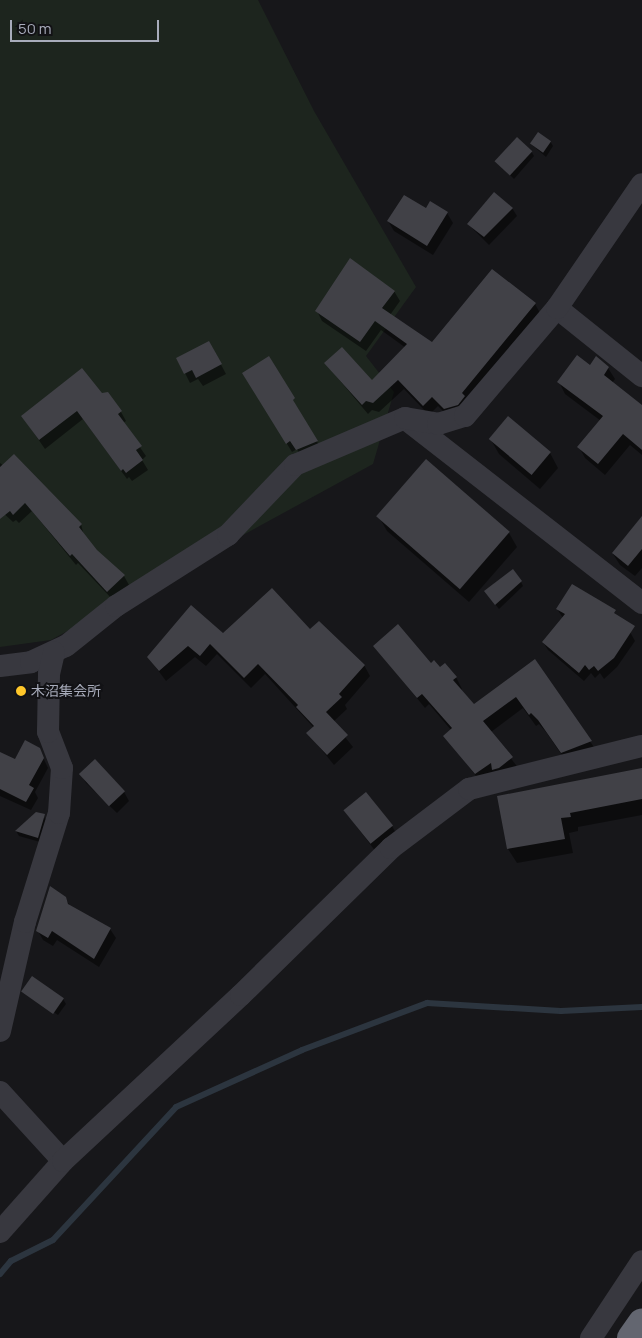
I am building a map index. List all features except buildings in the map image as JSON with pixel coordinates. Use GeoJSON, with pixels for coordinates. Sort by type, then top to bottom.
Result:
{"type":"FeatureCollection","features":[{"type":"Feature","properties":{"kind":"highway"},"geometry":{"type":"LineString","coordinates":[[631,1338],[642,1322]]}},
{"type":"Feature","properties":{"kind":"street"},"geometry":{"type":"LineString","coordinates":[[0,666],[31,662],[54,653],[116,606],[228,535],[295,465],[405,418],[438,424],[465,416],[557,308],[642,184]]}},
{"type":"Feature","properties":{"kind":"street"},"geometry":{"type":"LineString","coordinates":[[557,308],[642,376]]}},
{"type":"Feature","properties":{"kind":"street"},"geometry":{"type":"LineString","coordinates":[[405,418],[642,603]]}},
{"type":"Feature","properties":{"kind":"street"},"geometry":{"type":"LineString","coordinates":[[0,1030],[26,922],[58,813],[62,768],[48,732],[49,674],[54,653]]}},
{"type":"Feature","properties":{"kind":"street"},"geometry":{"type":"LineString","coordinates":[[0,1232],[63,1161],[240,995],[391,848],[469,789],[642,746]]}},
{"type":"Feature","properties":{"kind":"street"},"geometry":{"type":"LineString","coordinates":[[0,1092],[63,1161]]}},
{"type":"Feature","properties":{"kind":"street"},"geometry":{"type":"LineString","coordinates":[[591,1338],[642,1261]]}},
{"type":"Feature","properties":{"kind":"shaded area"},"geometry":{"type":"Polygon","coordinates":[[[0,0],[258,0],[314,111],[416,287],[366,356],[394,392],[373,464],[51,640],[0,647],[0,0]]]}},
{"type":"Feature","properties":{"kind":"waterway"},"geometry":{"type":"LineString","coordinates":[[0,1274],[11,1261],[53,1240],[176,1107],[302,1050],[427,1003],[561,1011],[642,1007]]}},
{"type":"Feature","properties":{"kind":"place","name":"木沼集会所"},"geometry":{"type":"Point","coordinates":[21,691]}}]}
